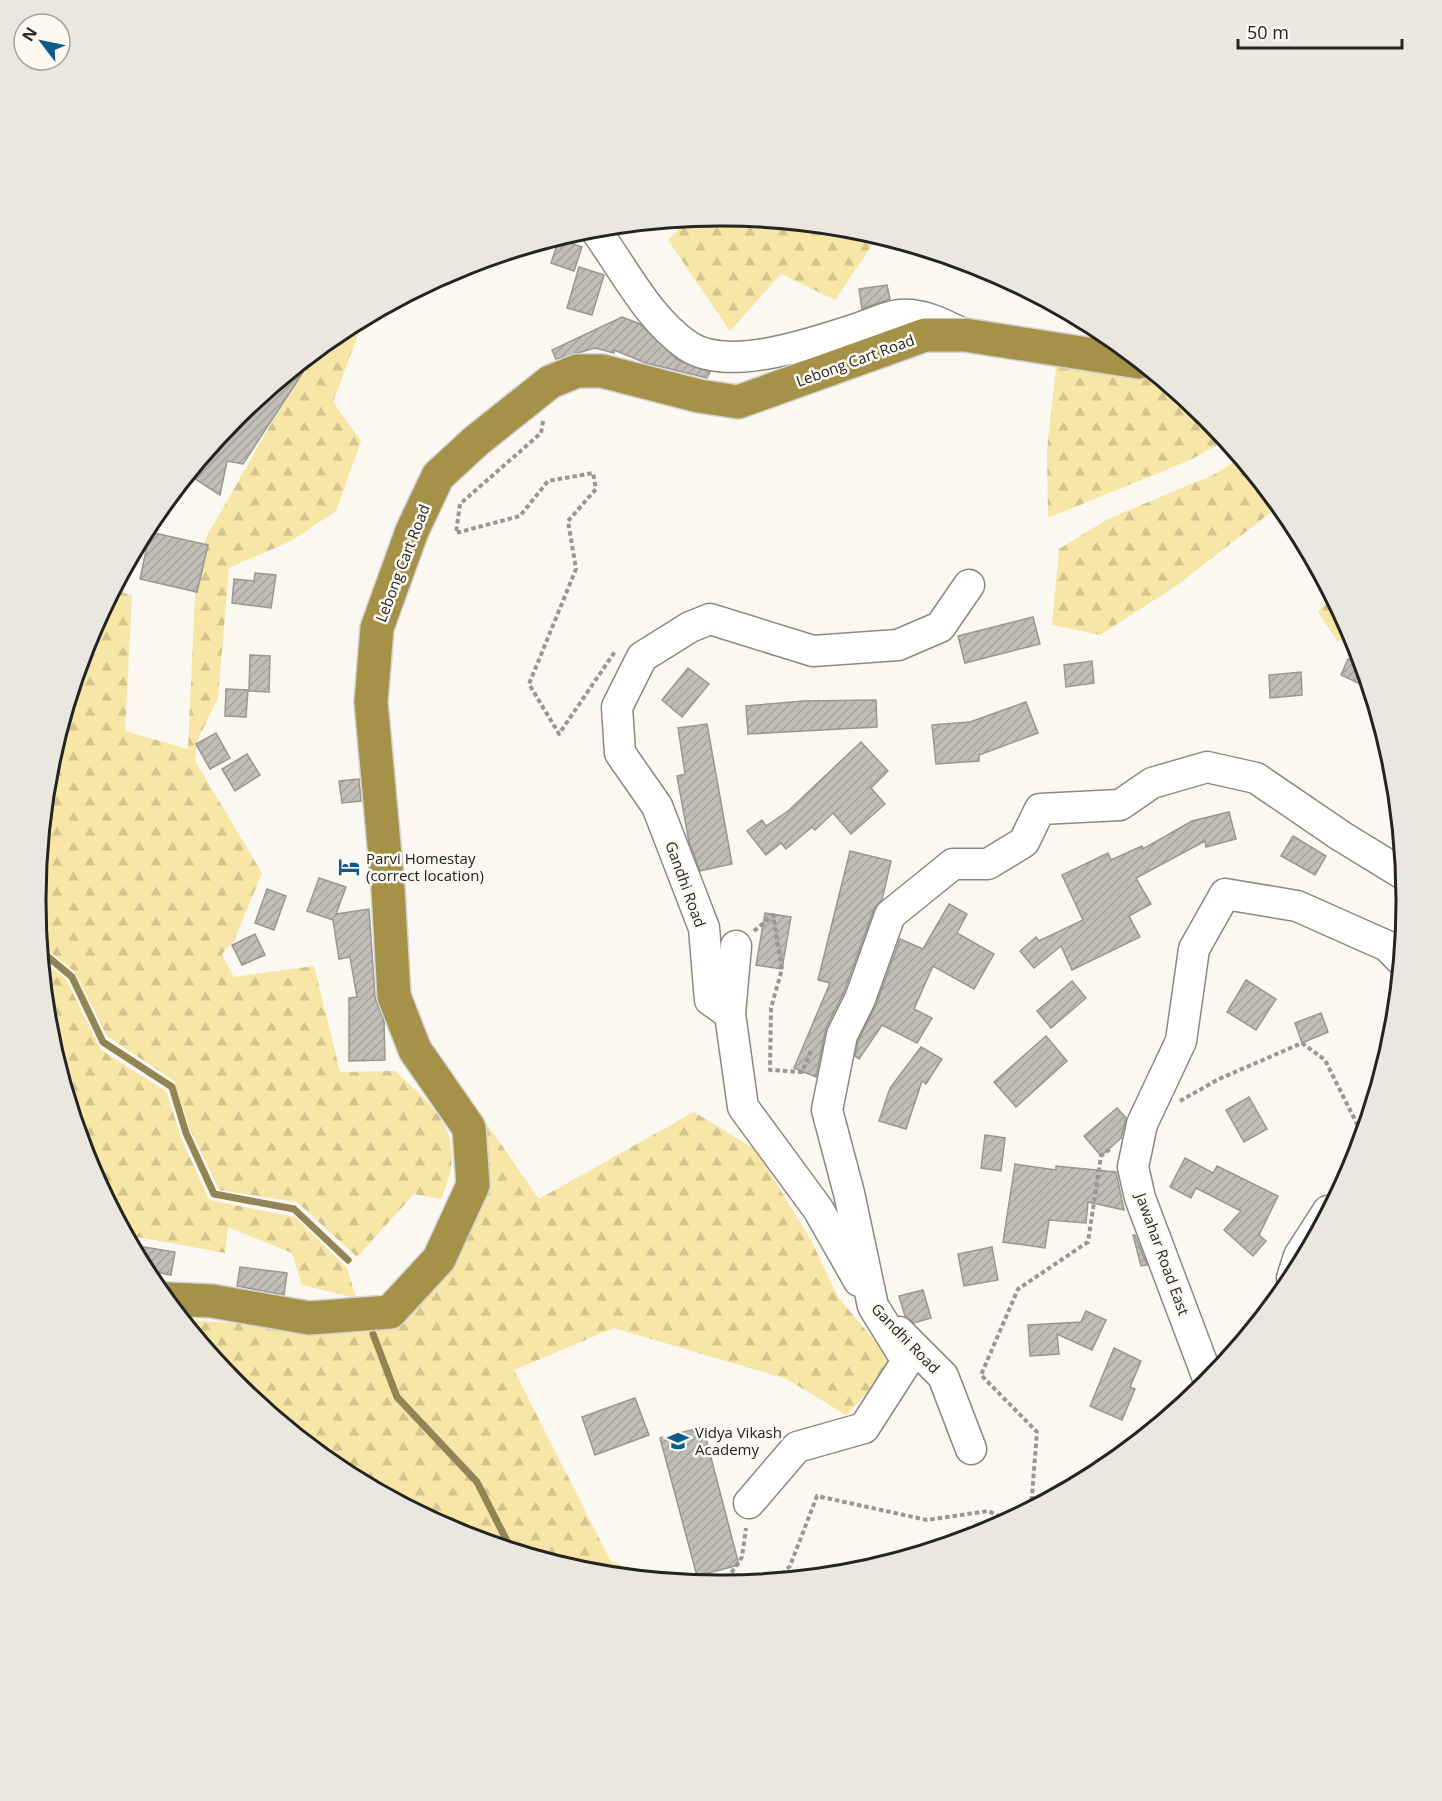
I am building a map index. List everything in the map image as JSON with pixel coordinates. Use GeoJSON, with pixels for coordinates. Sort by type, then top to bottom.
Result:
{"type":"FeatureCollection","features":[{"type":"Feature","properties":{"kind":"highway","name":"Lebong Cart Road"},"geometry":{"type":"LineString","coordinates":[[178,1300],[212,1301],[309,1318],[390,1312],[439,1259],[473,1185],[469,1128],[415,1050],[394,996],[388,889],[371,702],[377,628],[412,531],[438,476],[476,441],[550,382],[577,371],[602,370],[699,396],[738,402],[925,335],[965,334],[1124,360]]}},
{"type":"Feature","properties":{"kind":"street"},"geometry":{"type":"LineString","coordinates":[[600,237],[647,305],[686,344],[702,355],[723,358],[815,342],[900,315],[933,319],[965,334]]}},
{"type":"Feature","properties":{"kind":"street","name":"Gandhi Road"},"geometry":{"type":"LineString","coordinates":[[969,585],[940,627],[898,645],[813,651],[710,620],[690,627],[642,657],[617,707],[620,753],[657,806],[704,928],[710,1000],[730,1014],[743,1107],[818,1209],[873,1306],[943,1376],[971,1449]]}},
{"type":"Feature","properties":{"kind":"street"},"geometry":{"type":"LineString","coordinates":[[749,1503],[797,1447],[864,1428],[907,1362],[873,1306],[849,1193],[827,1110],[842,1035],[860,999],[890,915],[953,864],[988,864],[1024,842],[1041,809],[1120,805],[1152,783],[1207,767],[1256,778],[1341,836],[1395,869]]}},
{"type":"Feature","properties":{"kind":"street","name":"Jawahar Road East"},"geometry":{"type":"LineString","coordinates":[[1205,1370],[1140,1198],[1134,1167],[1142,1124],[1181,1041],[1194,949],[1225,894],[1297,906],[1387,946],[1393,952]]}},
{"type":"Feature","properties":{"kind":"street"},"geometry":{"type":"LineString","coordinates":[[730,1014],[736,946]]}},
{"type":"Feature","properties":{"kind":"path"},"geometry":{"type":"LineString","coordinates":[[550,382],[541,433],[460,504],[456,532],[520,516],[548,481],[593,473],[596,489],[568,521],[576,569],[529,684],[559,734],[614,650],[624,647]]}},
{"type":"Feature","properties":{"kind":"path"},"geometry":{"type":"LineString","coordinates":[[1032,1498],[1037,1432],[981,1374],[1018,1289],[1088,1242],[1101,1156],[1142,1124],[1219,1079],[1302,1043],[1325,1060],[1357,1124]]}},
{"type":"Feature","properties":{"kind":"path"},"geometry":{"type":"LineString","coordinates":[[785,1572],[790,1566],[817,1496],[927,1520],[988,1511],[997,1515]]}},
{"type":"Feature","properties":{"kind":"path"},"geometry":{"type":"LineString","coordinates":[[730,1575],[742,1557],[749,1503]]}},
{"type":"Feature","properties":{"kind":"green space"},"geometry":{"type":"Polygon","coordinates":[[[721,226],[765,227],[809,232],[873,244],[835,300],[781,274],[730,331],[668,240],[681,227],[721,226]]]}},
{"type":"Feature","properties":{"kind":"green space"},"geometry":{"type":"Polygon","coordinates":[[[359,332],[333,402],[361,441],[336,511],[291,541],[229,568],[218,698],[198,739],[195,761],[262,873],[234,941],[222,954],[234,977],[314,966],[340,1072],[395,1071],[425,1099],[436,1113],[445,1127],[450,1142],[452,1158],[449,1177],[441,1199],[414,1194],[357,1257],[297,1202],[219,1190],[189,1127],[174,1081],[107,1036],[74,971],[49,951],[46,900],[52,812],[69,726],[98,642],[122,592],[132,596],[125,731],[188,749],[196,573],[207,536],[300,373],[359,332]]]}},
{"type":"Feature","properties":{"kind":"green space"},"geometry":{"type":"Polygon","coordinates":[[[1057,358],[1132,365],[1166,393],[1218,445],[1190,460],[1048,518],[1047,450],[1057,358]]]}},
{"type":"Feature","properties":{"kind":"green space"},"geometry":{"type":"Polygon","coordinates":[[[1233,462],[1272,512],[1176,586],[1100,635],[1052,625],[1059,549],[1108,519],[1215,474],[1233,462]]]}},
{"type":"Feature","properties":{"kind":"green space"},"geometry":{"type":"Polygon","coordinates":[[[1326,602],[1342,639],[1338,642],[1318,612],[1326,602]]]}},
{"type":"Feature","properties":{"kind":"green space"},"geometry":{"type":"Polygon","coordinates":[[[50,966],[66,979],[101,1050],[167,1092],[180,1135],[209,1200],[295,1217],[347,1268],[356,1298],[302,1285],[292,1253],[228,1227],[225,1253],[136,1237],[116,1199],[82,1117],[59,1032],[50,966]]]}},
{"type":"Feature","properties":{"kind":"green space"},"geometry":{"type":"Polygon","coordinates":[[[473,1104],[539,1199],[694,1112],[756,1150],[812,1242],[838,1297],[894,1364],[846,1415],[787,1379],[614,1328],[514,1370],[610,1560],[628,1568],[546,1552],[504,1539],[463,1524],[384,1485],[310,1436],[276,1408],[244,1377],[194,1321],[325,1329],[437,1276],[476,1219],[489,1174],[473,1104]]]}},
{"type":"Feature","properties":{"kind":"building"},"geometry":{"type":"Polygon","coordinates":[[[571,243],[582,247],[574,271],[551,263],[556,247],[571,243]]]}},
{"type":"Feature","properties":{"kind":"building"},"geometry":{"type":"Polygon","coordinates":[[[579,267],[604,275],[592,315],[567,308],[579,267]]]}},
{"type":"Feature","properties":{"kind":"building"},"geometry":{"type":"Polygon","coordinates":[[[887,285],[890,299],[862,309],[859,289],[887,285]]]}},
{"type":"Feature","properties":{"kind":"building"},"geometry":{"type":"Polygon","coordinates":[[[622,317],[640,324],[678,360],[710,372],[707,378],[646,363],[614,350],[614,353],[595,348],[556,359],[552,350],[622,317]]]}},
{"type":"Feature","properties":{"kind":"building"},"geometry":{"type":"Polygon","coordinates":[[[305,369],[243,464],[227,461],[220,495],[195,479],[244,424],[305,369]]]}},
{"type":"Feature","properties":{"kind":"building"},"geometry":{"type":"Polygon","coordinates":[[[156,533],[208,545],[197,592],[140,579],[147,547],[156,533]]]}},
{"type":"Feature","properties":{"kind":"building"},"geometry":{"type":"Polygon","coordinates":[[[255,573],[276,575],[271,608],[232,603],[234,579],[254,581],[255,573]]]}},
{"type":"Feature","properties":{"kind":"building"},"geometry":{"type":"Polygon","coordinates":[[[1033,617],[1040,644],[965,663],[958,636],[1033,617]]]}},
{"type":"Feature","properties":{"kind":"building"},"geometry":{"type":"Polygon","coordinates":[[[250,655],[270,656],[269,692],[249,691],[250,655]]]}},
{"type":"Feature","properties":{"kind":"building"},"geometry":{"type":"Polygon","coordinates":[[[1348,659],[1351,660],[1360,684],[1341,675],[1348,659]]]}},
{"type":"Feature","properties":{"kind":"building"},"geometry":{"type":"Polygon","coordinates":[[[1092,661],[1094,683],[1066,687],[1064,665],[1092,661]]]}},
{"type":"Feature","properties":{"kind":"building"},"geometry":{"type":"Polygon","coordinates":[[[688,668],[709,684],[682,717],[662,700],[688,668]]]}},
{"type":"Feature","properties":{"kind":"building"},"geometry":{"type":"Polygon","coordinates":[[[1301,672],[1302,695],[1270,698],[1269,675],[1301,672]]]}},
{"type":"Feature","properties":{"kind":"building"},"geometry":{"type":"Polygon","coordinates":[[[226,689],[248,690],[246,717],[225,716],[226,689]]]}},
{"type":"Feature","properties":{"kind":"building"},"geometry":{"type":"Polygon","coordinates":[[[876,700],[877,727],[748,734],[746,706],[803,701],[876,700]]]}},
{"type":"Feature","properties":{"kind":"building"},"geometry":{"type":"Polygon","coordinates":[[[1026,702],[1038,733],[979,755],[979,761],[936,764],[932,725],[970,722],[1026,702]]]}},
{"type":"Feature","properties":{"kind":"building"},"geometry":{"type":"Polygon","coordinates":[[[707,724],[732,864],[700,871],[689,842],[677,776],[685,774],[678,728],[707,724]]]}},
{"type":"Feature","properties":{"kind":"building"},"geometry":{"type":"Polygon","coordinates":[[[216,733],[230,758],[210,769],[196,744],[216,733]]]}},
{"type":"Feature","properties":{"kind":"building"},"geometry":{"type":"Polygon","coordinates":[[[861,742],[888,771],[871,788],[885,804],[851,834],[833,813],[815,830],[812,827],[786,849],[781,843],[766,855],[747,831],[762,820],[766,826],[788,811],[861,742]]]}},
{"type":"Feature","properties":{"kind":"building"},"geometry":{"type":"Polygon","coordinates":[[[247,754],[260,775],[235,791],[222,769],[247,754]]]}},
{"type":"Feature","properties":{"kind":"building"},"geometry":{"type":"Polygon","coordinates":[[[359,779],[361,801],[342,803],[339,781],[359,779]]]}},
{"type":"Feature","properties":{"kind":"building"},"geometry":{"type":"Polygon","coordinates":[[[1229,812],[1236,839],[1206,847],[1205,841],[1136,878],[1151,904],[1129,916],[1140,937],[1072,970],[1061,946],[1034,968],[1020,951],[1036,937],[1039,941],[1083,920],[1062,875],[1108,853],[1111,860],[1142,846],[1143,849],[1192,821],[1229,812]]]}},
{"type":"Feature","properties":{"kind":"building"},"geometry":{"type":"Polygon","coordinates":[[[1293,836],[1326,856],[1315,875],[1281,856],[1293,836]]]}},
{"type":"Feature","properties":{"kind":"building"},"geometry":{"type":"Polygon","coordinates":[[[850,851],[891,861],[882,900],[874,909],[844,992],[826,1028],[816,1077],[794,1068],[830,983],[818,980],[850,851]]]}},
{"type":"Feature","properties":{"kind":"building"},"geometry":{"type":"Polygon","coordinates":[[[319,878],[346,887],[336,914],[369,909],[375,997],[384,1021],[385,1060],[349,1061],[349,998],[357,997],[350,957],[339,959],[333,920],[307,911],[319,878]]]}},
{"type":"Feature","properties":{"kind":"building"},"geometry":{"type":"Polygon","coordinates":[[[267,889],[286,896],[274,930],[255,923],[267,889]]]}},
{"type":"Feature","properties":{"kind":"building"},"geometry":{"type":"Polygon","coordinates":[[[949,904],[967,914],[957,933],[994,954],[974,989],[933,966],[914,1009],[932,1018],[917,1043],[882,1025],[859,1059],[855,1056],[858,1041],[876,1005],[900,939],[923,949],[949,904]]]}},
{"type":"Feature","properties":{"kind":"building"},"geometry":{"type":"Polygon","coordinates":[[[765,913],[791,917],[782,969],[756,965],[765,913]]]}},
{"type":"Feature","properties":{"kind":"building"},"geometry":{"type":"Polygon","coordinates":[[[255,934],[265,955],[242,965],[232,945],[255,934]]]}},
{"type":"Feature","properties":{"kind":"building"},"geometry":{"type":"Polygon","coordinates":[[[1246,980],[1276,999],[1256,1030],[1227,1012],[1246,980]]]}},
{"type":"Feature","properties":{"kind":"building"},"geometry":{"type":"Polygon","coordinates":[[[1072,981],[1086,998],[1051,1028],[1037,1011],[1072,981]]]}},
{"type":"Feature","properties":{"kind":"building"},"geometry":{"type":"Polygon","coordinates":[[[1321,1013],[1328,1032],[1302,1043],[1295,1023],[1321,1013]]]}},
{"type":"Feature","properties":{"kind":"building"},"geometry":{"type":"Polygon","coordinates":[[[1046,1036],[1067,1061],[1016,1107],[994,1082],[1046,1036]]]}},
{"type":"Feature","properties":{"kind":"building"},"geometry":{"type":"Polygon","coordinates":[[[921,1047],[942,1059],[926,1084],[922,1081],[906,1129],[879,1121],[890,1088],[921,1047]]]}},
{"type":"Feature","properties":{"kind":"building"},"geometry":{"type":"Polygon","coordinates":[[[1249,1097],[1267,1129],[1244,1142],[1226,1110],[1249,1097]]]}},
{"type":"Feature","properties":{"kind":"building"},"geometry":{"type":"Polygon","coordinates":[[[1117,1108],[1126,1118],[1121,1138],[1101,1156],[1084,1136],[1117,1108]]]}},
{"type":"Feature","properties":{"kind":"building"},"geometry":{"type":"Polygon","coordinates":[[[985,1135],[1005,1138],[1001,1171],[981,1168],[985,1135]]]}},
{"type":"Feature","properties":{"kind":"building"},"geometry":{"type":"Polygon","coordinates":[[[1185,1158],[1213,1173],[1217,1166],[1278,1196],[1259,1235],[1266,1241],[1253,1256],[1224,1230],[1241,1211],[1196,1188],[1191,1198],[1170,1187],[1185,1158]]]}},
{"type":"Feature","properties":{"kind":"building"},"geometry":{"type":"Polygon","coordinates":[[[1015,1164],[1056,1170],[1056,1166],[1116,1172],[1124,1210],[1088,1202],[1086,1223],[1049,1220],[1045,1248],[1003,1242],[1015,1164]]]}},
{"type":"Feature","properties":{"kind":"building"},"geometry":{"type":"Polygon","coordinates":[[[1133,1235],[1135,1235],[1147,1265],[1141,1266],[1133,1235]]]}},
{"type":"Feature","properties":{"kind":"building"},"geometry":{"type":"Polygon","coordinates":[[[142,1247],[175,1252],[171,1275],[158,1272],[142,1247]]]}},
{"type":"Feature","properties":{"kind":"building"},"geometry":{"type":"Polygon","coordinates":[[[992,1247],[998,1280],[964,1286],[958,1254],[992,1247]]]}},
{"type":"Feature","properties":{"kind":"building"},"geometry":{"type":"Polygon","coordinates":[[[240,1267],[287,1273],[284,1295],[237,1286],[240,1267]]]}},
{"type":"Feature","properties":{"kind":"building"},"geometry":{"type":"Polygon","coordinates":[[[923,1290],[931,1318],[914,1323],[905,1316],[899,1296],[923,1290]]]}},
{"type":"Feature","properties":{"kind":"building"},"geometry":{"type":"Polygon","coordinates":[[[1086,1311],[1106,1320],[1092,1350],[1057,1334],[1059,1354],[1030,1356],[1028,1325],[1081,1322],[1086,1311]]]}},
{"type":"Feature","properties":{"kind":"building"},"geometry":{"type":"Polygon","coordinates":[[[1114,1348],[1141,1361],[1130,1387],[1135,1389],[1122,1420],[1090,1406],[1114,1348]]]}},
{"type":"Feature","properties":{"kind":"building"},"geometry":{"type":"Polygon","coordinates":[[[635,1398],[649,1435],[595,1455],[582,1417],[635,1398]]]}},
{"type":"Feature","properties":{"kind":"building"},"geometry":{"type":"Polygon","coordinates":[[[703,1427],[739,1565],[697,1574],[660,1438],[703,1427]]]}},
{"type":"Feature","properties":{"kind":"waterway"},"geometry":{"type":"LineString","coordinates":[[49,958],[72,977],[103,1042],[172,1087],[186,1133],[214,1194],[294,1209],[348,1260]]}},
{"type":"Feature","properties":{"kind":"waterway"},"geometry":{"type":"LineString","coordinates":[[373,1334],[397,1397],[477,1482],[506,1540]]}},
{"type":"Feature","properties":{"kind":"place","name":"Parvi Homestay (correct location)"},"geometry":{"type":"Point","coordinates":[349,867]}},
{"type":"Feature","properties":{"kind":"place","name":"Vidya Vikash Academy"},"geometry":{"type":"Point","coordinates":[678,1441]}}]}
